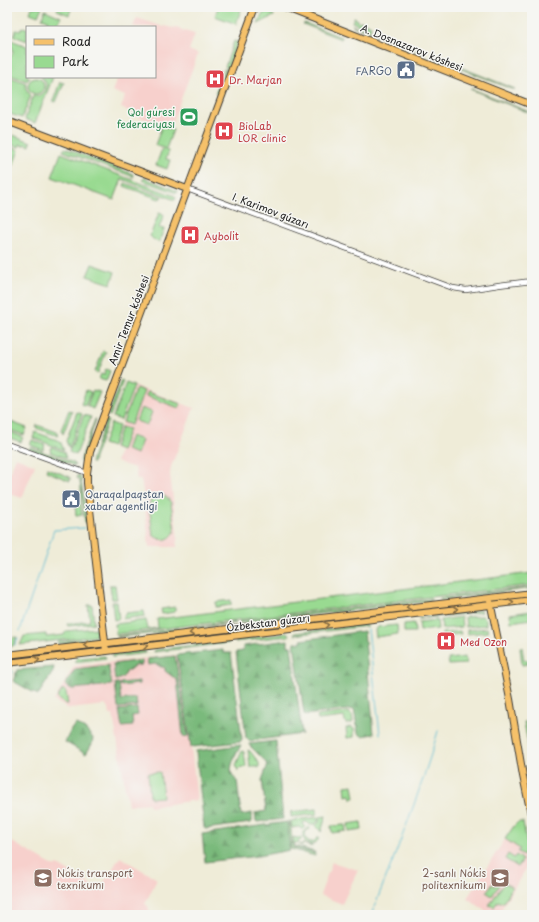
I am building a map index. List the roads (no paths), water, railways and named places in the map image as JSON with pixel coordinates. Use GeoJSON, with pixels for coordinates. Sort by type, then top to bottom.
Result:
{"type":"FeatureCollection","features":[{"type":"Feature","properties":{"kind":"main road","name":"Amir Temur kóshesi"},"geometry":{"type":"LineString","coordinates":[[106,651],[88,496],[87,473],[90,452],[255,7]]}},
{"type":"Feature","properties":{"kind":"main road","name":"A. Dosnazarov kóshesi"},"geometry":{"type":"LineString","coordinates":[[284,7],[532,105]]}},
{"type":"Feature","properties":{"kind":"main road","name":"I. Karimov gúzarı"},"geometry":{"type":"LineString","coordinates":[[7,121],[187,189]]}},
{"type":"Feature","properties":{"kind":"main road","name":"Ózbekstan gúzarı"},"geometry":{"type":"LineString","coordinates":[[7,663],[490,601],[502,596],[532,593]]}},
{"type":"Feature","properties":{"kind":"main road","name":"Ózbekstan gúzarı"},"geometry":{"type":"LineString","coordinates":[[7,655],[490,601],[532,600]]}},
{"type":"Feature","properties":{"kind":"main road"},"geometry":{"type":"LineString","coordinates":[[490,601],[532,819]]}},
{"type":"Feature","properties":{"kind":"street","name":"I. Karimov gúzarı"},"geometry":{"type":"LineString","coordinates":[[187,189],[453,288],[466,290],[532,281]]}},
{"type":"Feature","properties":{"kind":"street"},"geometry":{"type":"LineString","coordinates":[[7,444],[87,473]]}},
{"type":"Feature","properties":{"kind":"waterway"},"geometry":{"type":"LineString","coordinates":[[20,631],[54,530],[84,528]]}},
{"type":"Feature","properties":{"kind":"waterway"},"geometry":{"type":"LineString","coordinates":[[368,629],[380,734]]}},
{"type":"Feature","properties":{"kind":"waterway"},"geometry":{"type":"LineString","coordinates":[[15,645],[18,638]]}},
{"type":"Feature","properties":{"kind":"waterway"},"geometry":{"type":"LineString","coordinates":[[7,683],[13,671]]}},
{"type":"Feature","properties":{"kind":"waterway"},"geometry":{"type":"LineString","coordinates":[[371,915],[415,801],[438,731]]}},
{"type":"Feature","properties":{"kind":"place","name":"FARGO"},"geometry":{"type":"Point","coordinates":[406,70]}},
{"type":"Feature","properties":{"kind":"place","name":"Dr. Marjan"},"geometry":{"type":"Point","coordinates":[215,79]}},
{"type":"Feature","properties":{"kind":"place","name":"Qol gúresi federaciyası"},"geometry":{"type":"Point","coordinates":[189,117]}},
{"type":"Feature","properties":{"kind":"place","name":"BioLab LOR clinic"},"geometry":{"type":"Point","coordinates":[224,131]}},
{"type":"Feature","properties":{"kind":"place","name":"Aybolit"},"geometry":{"type":"Point","coordinates":[190,235]}},
{"type":"Feature","properties":{"kind":"place","name":"Qaraqalpaqstan xabar agentligi"},"geometry":{"type":"Point","coordinates":[71,499]}},
{"type":"Feature","properties":{"kind":"place","name":"Med Ozon"},"geometry":{"type":"Point","coordinates":[446,641]}},
{"type":"Feature","properties":{"kind":"place","name":"Nókis transport texnikumı"},"geometry":{"type":"Point","coordinates":[43,878]}},
{"type":"Feature","properties":{"kind":"place","name":"2-sanlı Nókis politexnikumı"},"geometry":{"type":"Point","coordinates":[500,878]}}]}
